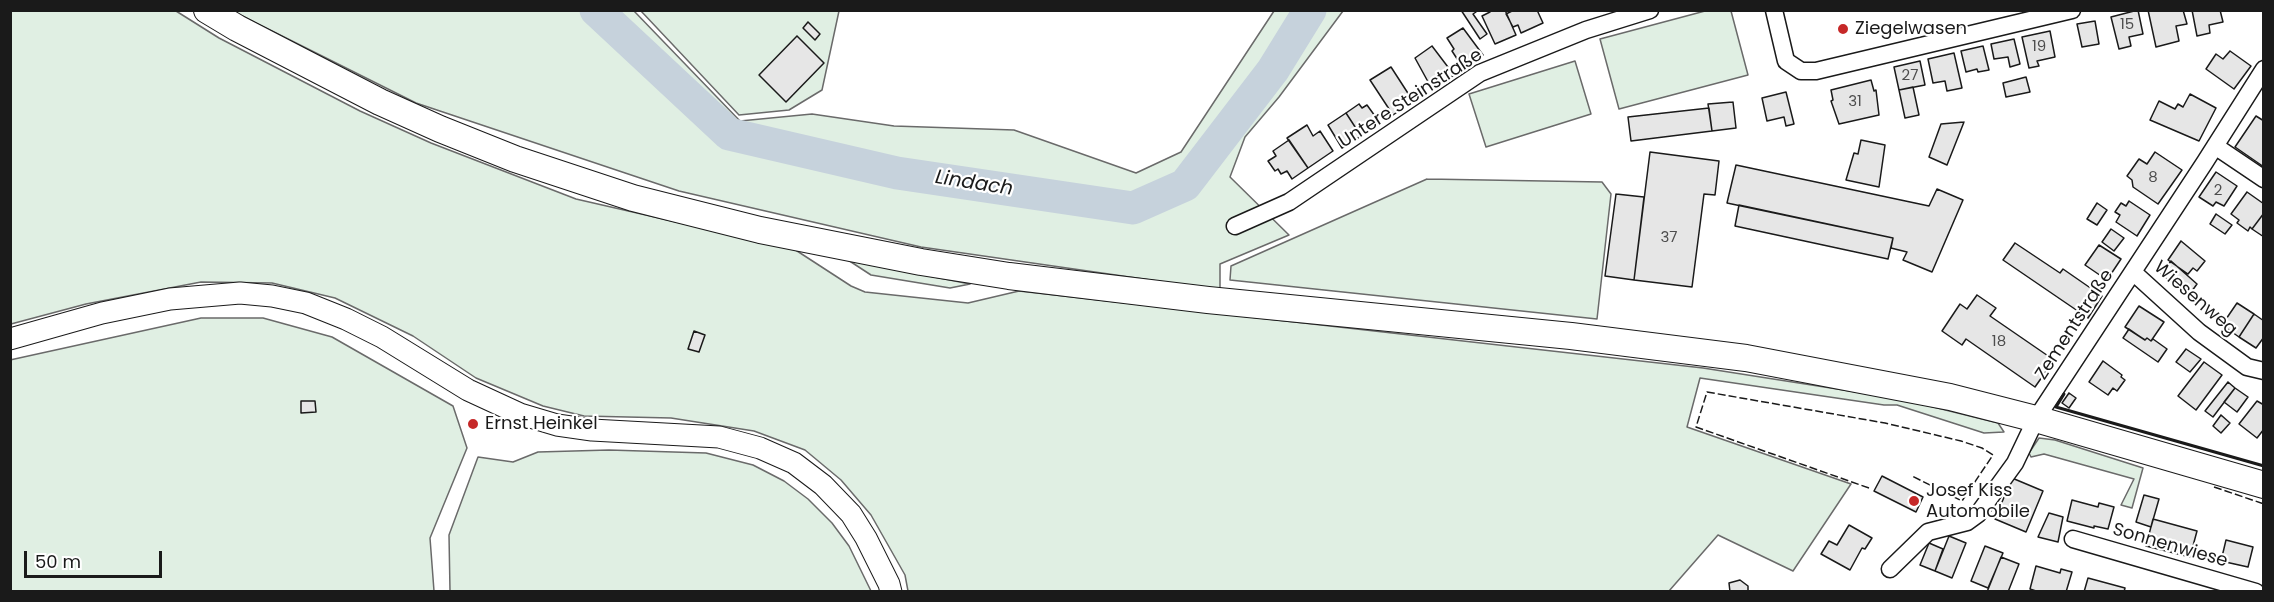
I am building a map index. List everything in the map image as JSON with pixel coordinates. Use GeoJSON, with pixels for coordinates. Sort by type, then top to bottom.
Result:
{"type":"FeatureCollection","features":[{"type":"Feature","properties":{"kind":"main road"},"geometry":{"type":"LineString","coordinates":[[207,10],[268,45],[380,102],[515,159],[633,198],[760,230],[910,260],[1009,276],[1208,300],[1571,336],[1746,358],[1895,385],[2036,419],[2264,485]]}},
{"type":"Feature","properties":{"kind":"street","name":"Untere Steinstraße"},"geometry":{"type":"LineString","coordinates":[[1235,226],[1289,202],[1480,73],[1586,30],[1650,10]]}},
{"type":"Feature","properties":{"kind":"street"},"geometry":{"type":"LineString","coordinates":[[1774,10],[1786,61],[1801,71],[1816,71],[2072,10]]}},
{"type":"Feature","properties":{"kind":"street","name":"Zementstraße"},"geometry":{"type":"LineString","coordinates":[[1890,569],[1928,532],[1966,522],[1978,514],[2015,463],[2036,419],[2264,69]]}},
{"type":"Feature","properties":{"kind":"street"},"geometry":{"type":"LineString","coordinates":[[2215,146],[2264,179]]}},
{"type":"Feature","properties":{"kind":"street","name":"Wiesenweg"},"geometry":{"type":"LineString","coordinates":[[2133,272],[2199,332],[2247,367],[2264,371]]}},
{"type":"Feature","properties":{"kind":"street"},"geometry":{"type":"LineString","coordinates":[[10,339],[102,313],[170,300],[240,293],[272,296],[306,303],[346,319],[468,390],[520,414],[557,425],[592,430],[719,437],[760,448],[794,464],[823,485],[851,514],[891,591]]}},
{"type":"Feature","properties":{"kind":"street","name":"Sonnenwiese"},"geometry":{"type":"LineString","coordinates":[[2073,539],[2256,591]]}},
{"type":"Feature","properties":{"kind":"green space"},"geometry":{"type":"Polygon","coordinates":[[[11,11],[176,11],[219,38],[360,111],[431,143],[576,199],[794,249],[851,286],[865,292],[968,303],[1019,291],[1703,368],[1901,399],[1998,423],[2004,432],[1984,433],[1897,405],[1700,378],[1687,427],[1851,484],[1793,571],[1718,535],[1669,591],[908,591],[905,575],[871,515],[841,480],[805,450],[754,431],[671,418],[584,416],[543,406],[476,378],[413,336],[335,298],[272,283],[201,282],[86,304],[11,324],[11,11]]]}},
{"type":"Feature","properties":{"kind":"green space"},"geometry":{"type":"Polygon","coordinates":[[[232,11],[634,11],[740,121],[812,114],[894,126],[1014,130],[1136,173],[1181,152],[1274,11],[1343,11],[1279,97],[1245,137],[1230,177],[1289,235],[1220,264],[1220,290],[921,247],[679,191],[416,103],[232,11]]]}},
{"type":"Feature","properties":{"kind":"green space"},"geometry":{"type":"Polygon","coordinates":[[[641,11],[839,11],[822,90],[789,110],[739,115],[641,11]]]}},
{"type":"Feature","properties":{"kind":"green space"},"geometry":{"type":"Polygon","coordinates":[[[1705,11],[1731,11],[1748,75],[1619,109],[1600,39],[1705,11]]]}},
{"type":"Feature","properties":{"kind":"green space"},"geometry":{"type":"Polygon","coordinates":[[[1575,61],[1591,114],[1486,147],[1469,94],[1575,61]]]}},
{"type":"Feature","properties":{"kind":"green space"},"geometry":{"type":"Polygon","coordinates":[[[1427,179],[1602,182],[1611,194],[1597,319],[1230,280],[1231,266],[1427,179]]]}},
{"type":"Feature","properties":{"kind":"green space"},"geometry":{"type":"Polygon","coordinates":[[[848,260],[970,284],[950,288],[871,275],[848,260]]]}},
{"type":"Feature","properties":{"kind":"green space"},"geometry":{"type":"Polygon","coordinates":[[[201,318],[263,318],[332,337],[453,406],[467,448],[430,538],[434,591],[11,591],[10,360],[201,318]]]}},
{"type":"Feature","properties":{"kind":"green space"},"geometry":{"type":"Polygon","coordinates":[[[2039,438],[2055,440],[2143,468],[2132,508],[2121,505],[2134,479],[2044,454],[2031,457],[2029,453],[2039,438]]]}},
{"type":"Feature","properties":{"kind":"green space"},"geometry":{"type":"Polygon","coordinates":[[[609,450],[706,453],[753,465],[784,481],[808,499],[832,523],[849,546],[871,591],[450,591],[449,535],[478,457],[513,462],[538,452],[609,450]]]}},
{"type":"Feature","properties":{"kind":"building"},"geometry":{"type":"Polygon","coordinates":[[[1461,10],[1475,10],[1473,14],[1487,34],[1480,39],[1461,10]]]}},
{"type":"Feature","properties":{"kind":"building"},"geometry":{"type":"Polygon","coordinates":[[[1489,10],[1505,10],[1516,35],[1495,44],[1482,16],[1490,12],[1489,10]]]}},
{"type":"Feature","properties":{"kind":"building"},"geometry":{"type":"Polygon","coordinates":[[[1514,10],[1537,10],[1543,23],[1521,33],[1518,25],[1513,27],[1506,14],[1514,10]]]}},
{"type":"Feature","properties":{"kind":"building"},"geometry":{"type":"Polygon","coordinates":[[[2138,10],[2143,34],[2129,37],[2131,46],[2119,49],[2111,17],[2138,10]]]}},
{"type":"Feature","properties":{"kind":"building"},"geometry":{"type":"Polygon","coordinates":[[[2148,10],[2183,10],[2187,24],[2176,26],[2179,41],[2156,47],[2148,10]]]}},
{"type":"Feature","properties":{"kind":"building"},"geometry":{"type":"Polygon","coordinates":[[[2192,10],[2220,10],[2223,22],[2209,25],[2210,33],[2197,36],[2192,10]]]}},
{"type":"Feature","properties":{"kind":"building"},"geometry":{"type":"Polygon","coordinates":[[[2095,21],[2099,44],[2082,47],[2077,24],[2095,21]]]}},
{"type":"Feature","properties":{"kind":"building"},"geometry":{"type":"Polygon","coordinates":[[[808,22],[820,34],[815,40],[803,28],[808,22]]]}},
{"type":"Feature","properties":{"kind":"building"},"geometry":{"type":"Polygon","coordinates":[[[1463,28],[1483,55],[1463,68],[1447,38],[1463,28]]]}},
{"type":"Feature","properties":{"kind":"building"},"geometry":{"type":"Polygon","coordinates":[[[2050,31],[2055,57],[2037,61],[2039,66],[2029,68],[2022,37],[2050,31]]]}},
{"type":"Feature","properties":{"kind":"building"},"geometry":{"type":"Polygon","coordinates":[[[797,36],[824,63],[786,102],[759,75],[797,36]]]}},
{"type":"Feature","properties":{"kind":"building"},"geometry":{"type":"Polygon","coordinates":[[[2014,39],[2020,64],[2010,67],[2008,57],[1994,59],[1991,44],[2014,39]]]}},
{"type":"Feature","properties":{"kind":"building"},"geometry":{"type":"Polygon","coordinates":[[[1432,46],[1454,75],[1432,89],[1415,58],[1432,46]]]}},
{"type":"Feature","properties":{"kind":"building"},"geometry":{"type":"Polygon","coordinates":[[[1983,46],[1989,70],[1978,72],[1977,69],[1966,72],[1961,51],[1983,46]]]}},
{"type":"Feature","properties":{"kind":"building"},"geometry":{"type":"Polygon","coordinates":[[[2230,51],[2251,66],[2234,89],[2206,69],[2216,54],[2223,59],[2230,51]]]}},
{"type":"Feature","properties":{"kind":"building"},"geometry":{"type":"Polygon","coordinates":[[[1954,53],[1962,88],[1947,91],[1945,81],[1933,83],[1928,59],[1954,53]]]}},
{"type":"Feature","properties":{"kind":"building"},"geometry":{"type":"Polygon","coordinates":[[[1920,61],[1925,85],[1899,90],[1894,67],[1920,61]]]}},
{"type":"Feature","properties":{"kind":"building"},"geometry":{"type":"Polygon","coordinates":[[[1391,67],[1413,101],[1393,115],[1370,80],[1391,67]]]}},
{"type":"Feature","properties":{"kind":"building"},"geometry":{"type":"Polygon","coordinates":[[[2026,77],[2030,92],[2006,97],[2003,83],[2026,77]]]}},
{"type":"Feature","properties":{"kind":"building"},"geometry":{"type":"Polygon","coordinates":[[[1871,80],[1874,91],[1876,90],[1879,115],[1839,124],[1831,101],[1833,100],[1831,90],[1871,80]]]}},
{"type":"Feature","properties":{"kind":"building"},"geometry":{"type":"Polygon","coordinates":[[[1913,87],[1919,115],[1905,118],[1899,90],[1913,87]]]}},
{"type":"Feature","properties":{"kind":"building"},"geometry":{"type":"Polygon","coordinates":[[[1786,92],[1794,124],[1786,126],[1784,117],[1767,121],[1762,98],[1786,92]]]}},
{"type":"Feature","properties":{"kind":"building"},"geometry":{"type":"Polygon","coordinates":[[[2190,94],[2216,108],[2199,141],[2150,120],[2159,101],[2175,109],[2178,104],[2183,107],[2190,94]]]}},
{"type":"Feature","properties":{"kind":"building"},"geometry":{"type":"Polygon","coordinates":[[[1733,102],[1736,128],[1712,131],[1708,104],[1733,102]]]}},
{"type":"Feature","properties":{"kind":"building"},"geometry":{"type":"Polygon","coordinates":[[[1359,104],[1362,108],[1367,105],[1380,123],[1361,136],[1346,113],[1359,104]]]}},
{"type":"Feature","properties":{"kind":"building"},"geometry":{"type":"Polygon","coordinates":[[[1709,108],[1712,131],[1631,141],[1628,117],[1709,108]]]}},
{"type":"Feature","properties":{"kind":"building"},"geometry":{"type":"Polygon","coordinates":[[[1346,113],[1361,136],[1342,148],[1328,125],[1346,113]]]}},
{"type":"Feature","properties":{"kind":"building"},"geometry":{"type":"Polygon","coordinates":[[[2256,116],[2264,121],[2264,167],[2235,147],[2256,116]]]}},
{"type":"Feature","properties":{"kind":"building"},"geometry":{"type":"Polygon","coordinates":[[[1964,122],[1947,165],[1929,157],[1941,124],[1964,122]]]}},
{"type":"Feature","properties":{"kind":"building"},"geometry":{"type":"Polygon","coordinates":[[[1307,125],[1313,136],[1320,131],[1333,151],[1308,168],[1287,138],[1307,125]]]}},
{"type":"Feature","properties":{"kind":"building"},"geometry":{"type":"Polygon","coordinates":[[[1289,140],[1308,168],[1292,179],[1287,171],[1281,174],[1278,169],[1275,171],[1268,161],[1276,156],[1273,151],[1289,140]]]}},
{"type":"Feature","properties":{"kind":"building"},"geometry":{"type":"Polygon","coordinates":[[[1861,140],[1885,145],[1879,187],[1846,180],[1854,153],[1858,154],[1861,140]]]}},
{"type":"Feature","properties":{"kind":"building"},"geometry":{"type":"Polygon","coordinates":[[[1650,152],[1719,161],[1715,195],[1704,194],[1692,287],[1634,280],[1650,152]]]}},
{"type":"Feature","properties":{"kind":"building"},"geometry":{"type":"Polygon","coordinates":[[[2155,152],[2182,170],[2158,204],[2133,187],[2132,180],[2127,176],[2139,159],[2147,164],[2155,152]]]}},
{"type":"Feature","properties":{"kind":"building"},"geometry":{"type":"Polygon","coordinates":[[[1736,165],[1929,206],[1937,189],[1963,200],[1932,272],[1903,260],[1907,252],[1891,248],[1893,238],[1727,203],[1736,165]]]}},
{"type":"Feature","properties":{"kind":"building"},"geometry":{"type":"Polygon","coordinates":[[[2216,172],[2237,186],[2224,206],[2216,202],[2213,206],[2199,197],[2216,172]]]}},
{"type":"Feature","properties":{"kind":"building"},"geometry":{"type":"Polygon","coordinates":[[[2247,192],[2264,204],[2264,213],[2248,231],[2237,223],[2239,220],[2231,214],[2247,192]]]}},
{"type":"Feature","properties":{"kind":"building"},"geometry":{"type":"Polygon","coordinates":[[[1616,194],[1644,197],[1634,280],[1605,276],[1616,194]]]}},
{"type":"Feature","properties":{"kind":"building"},"geometry":{"type":"Polygon","coordinates":[[[2129,201],[2150,215],[2137,236],[2116,222],[2120,215],[2115,212],[2121,203],[2126,206],[2129,201]]]}},
{"type":"Feature","properties":{"kind":"building"},"geometry":{"type":"Polygon","coordinates":[[[2097,203],[2107,210],[2097,225],[2087,219],[2097,203]]]}},
{"type":"Feature","properties":{"kind":"building"},"geometry":{"type":"Polygon","coordinates":[[[1739,205],[1893,238],[1888,259],[1735,226],[1739,205]]]}},
{"type":"Feature","properties":{"kind":"building"},"geometry":{"type":"Polygon","coordinates":[[[2264,213],[2264,237],[2252,229],[2264,213]]]}},
{"type":"Feature","properties":{"kind":"building"},"geometry":{"type":"Polygon","coordinates":[[[2216,214],[2232,225],[2225,234],[2210,224],[2216,214]]]}},
{"type":"Feature","properties":{"kind":"building"},"geometry":{"type":"Polygon","coordinates":[[[2111,229],[2124,238],[2114,251],[2102,242],[2111,229]]]}},
{"type":"Feature","properties":{"kind":"building"},"geometry":{"type":"Polygon","coordinates":[[[2181,241],[2205,261],[2197,271],[2193,268],[2188,274],[2168,260],[2181,241]]]}},
{"type":"Feature","properties":{"kind":"building"},"geometry":{"type":"Polygon","coordinates":[[[2015,243],[2060,273],[2063,269],[2102,296],[2088,318],[2003,260],[2015,243]]]}},
{"type":"Feature","properties":{"kind":"building"},"geometry":{"type":"Polygon","coordinates":[[[2099,245],[2121,259],[2107,280],[2085,265],[2099,245]]]}},
{"type":"Feature","properties":{"kind":"building"},"geometry":{"type":"Polygon","coordinates":[[[2171,261],[2197,284],[2189,295],[2161,274],[2171,261]]]}},
{"type":"Feature","properties":{"kind":"building"},"geometry":{"type":"Polygon","coordinates":[[[1977,295],[1996,308],[1990,316],[2054,360],[2035,387],[1966,339],[1962,345],[1942,331],[1960,304],[1967,309],[1977,295]]]}},
{"type":"Feature","properties":{"kind":"building"},"geometry":{"type":"Polygon","coordinates":[[[2237,303],[2254,314],[2239,337],[2222,325],[2237,303]]]}},
{"type":"Feature","properties":{"kind":"building"},"geometry":{"type":"Polygon","coordinates":[[[2139,306],[2164,322],[2151,341],[2147,338],[2145,340],[2125,327],[2139,306]]]}},
{"type":"Feature","properties":{"kind":"building"},"geometry":{"type":"Polygon","coordinates":[[[2254,314],[2264,321],[2264,337],[2256,348],[2239,337],[2254,314]]]}},
{"type":"Feature","properties":{"kind":"building"},"geometry":{"type":"Polygon","coordinates":[[[2129,329],[2145,340],[2153,339],[2167,349],[2158,362],[2123,338],[2129,329]]]}},
{"type":"Feature","properties":{"kind":"building"},"geometry":{"type":"Polygon","coordinates":[[[694,331],[705,335],[699,352],[688,349],[694,331]]]}},
{"type":"Feature","properties":{"kind":"building"},"geometry":{"type":"Polygon","coordinates":[[[2186,349],[2201,359],[2190,372],[2176,362],[2186,349]]]}},
{"type":"Feature","properties":{"kind":"building"},"geometry":{"type":"Polygon","coordinates":[[[2103,361],[2122,375],[2121,377],[2125,380],[2117,391],[2113,388],[2108,395],[2089,382],[2103,361]]]}},
{"type":"Feature","properties":{"kind":"building"},"geometry":{"type":"Polygon","coordinates":[[[2204,362],[2222,375],[2196,410],[2178,396],[2204,362]]]}},
{"type":"Feature","properties":{"kind":"building"},"geometry":{"type":"Polygon","coordinates":[[[2228,382],[2235,388],[2213,417],[2205,411],[2228,382]]]}},
{"type":"Feature","properties":{"kind":"building"},"geometry":{"type":"Polygon","coordinates":[[[2235,388],[2248,397],[2237,412],[2224,402],[2235,388]]]}},
{"type":"Feature","properties":{"kind":"building"},"geometry":{"type":"Polygon","coordinates":[[[2069,393],[2076,398],[2069,408],[2062,403],[2069,393]]]}},
{"type":"Feature","properties":{"kind":"building"},"geometry":{"type":"Polygon","coordinates":[[[301,401],[315,401],[316,412],[301,413],[301,401]]]}},
{"type":"Feature","properties":{"kind":"building"},"geometry":{"type":"Polygon","coordinates":[[[2257,401],[2264,405],[2264,429],[2257,438],[2239,424],[2257,401]]]}},
{"type":"Feature","properties":{"kind":"building"},"geometry":{"type":"Polygon","coordinates":[[[2221,415],[2230,423],[2221,433],[2213,426],[2221,415]]]}},
{"type":"Feature","properties":{"kind":"building"},"geometry":{"type":"Polygon","coordinates":[[[1882,476],[1923,497],[1916,512],[1874,491],[1882,476]]]}},
{"type":"Feature","properties":{"kind":"building"},"geometry":{"type":"Polygon","coordinates":[[[2012,478],[2043,491],[2026,532],[1995,519],[2012,478]]]}},
{"type":"Feature","properties":{"kind":"building"},"geometry":{"type":"Polygon","coordinates":[[[2144,495],[2159,499],[2151,527],[2136,522],[2144,495]]]}},
{"type":"Feature","properties":{"kind":"building"},"geometry":{"type":"Polygon","coordinates":[[[2072,500],[2098,507],[2099,503],[2114,507],[2108,529],[2067,521],[2072,500]]]}},
{"type":"Feature","properties":{"kind":"building"},"geometry":{"type":"Polygon","coordinates":[[[2049,513],[2063,517],[2058,542],[2038,537],[2049,513]]]}},
{"type":"Feature","properties":{"kind":"building"},"geometry":{"type":"Polygon","coordinates":[[[2153,519],[2197,531],[2190,557],[2146,546],[2153,519]]]}},
{"type":"Feature","properties":{"kind":"building"},"geometry":{"type":"Polygon","coordinates":[[[1849,525],[1872,538],[1865,549],[1862,548],[1850,570],[1821,554],[1829,541],[1837,545],[1849,525]]]}},
{"type":"Feature","properties":{"kind":"building"},"geometry":{"type":"Polygon","coordinates":[[[1949,536],[1966,543],[1952,578],[1935,571],[1949,536]]]}},
{"type":"Feature","properties":{"kind":"building"},"geometry":{"type":"Polygon","coordinates":[[[2226,540],[2253,547],[2248,567],[2221,561],[2226,540]]]}},
{"type":"Feature","properties":{"kind":"building"},"geometry":{"type":"Polygon","coordinates":[[[1929,543],[1943,549],[1935,571],[1920,565],[1929,543]]]}},
{"type":"Feature","properties":{"kind":"building"},"geometry":{"type":"Polygon","coordinates":[[[1985,546],[2003,553],[1988,588],[1971,581],[1985,546]]]}},
{"type":"Feature","properties":{"kind":"building"},"geometry":{"type":"Polygon","coordinates":[[[2001,557],[2019,564],[2008,592],[1987,592],[2001,557]]]}},
{"type":"Feature","properties":{"kind":"building"},"geometry":{"type":"Polygon","coordinates":[[[2036,566],[2060,573],[2061,569],[2072,572],[2066,592],[2039,592],[2030,589],[2036,566]]]}},
{"type":"Feature","properties":{"kind":"building"},"geometry":{"type":"Polygon","coordinates":[[[2088,578],[2125,588],[2124,592],[2084,592],[2088,578]]]}},
{"type":"Feature","properties":{"kind":"building"},"geometry":{"type":"Polygon","coordinates":[[[1740,580],[1748,586],[1748,592],[1730,592],[1729,583],[1740,580]]]}},
{"type":"Feature","properties":{"kind":"waterway","name":"Lindach"},"geometry":{"type":"LineString","coordinates":[[596,10],[729,134],[897,173],[1133,208],[1185,185],[1273,70],[1310,10]]}},
{"type":"Feature","properties":{"kind":"fence"},"geometry":{"type":"LineString","coordinates":[[1869,488],[1696,427],[1707,392],[1885,423],[1961,441],[1982,448],[1993,455],[1962,501],[1912,476]]}},
{"type":"Feature","properties":{"kind":"fence"},"geometry":{"type":"LineString","coordinates":[[2214,487],[2264,504]]}},
{"type":"Feature","properties":{"kind":"wall"},"geometry":{"type":"LineString","coordinates":[[2064,394],[2056,407],[2264,466]]}},
{"type":"Feature","properties":{"kind":"place","name":"Ziegelwasen"},"geometry":{"type":"Point","coordinates":[1843,29]}},
{"type":"Feature","properties":{"kind":"place","name":"Ernst Heinkel"},"geometry":{"type":"Point","coordinates":[473,424]}},
{"type":"Feature","properties":{"kind":"place","name":"Josef Kiss Automobile"},"geometry":{"type":"Point","coordinates":[1914,501]}}]}
